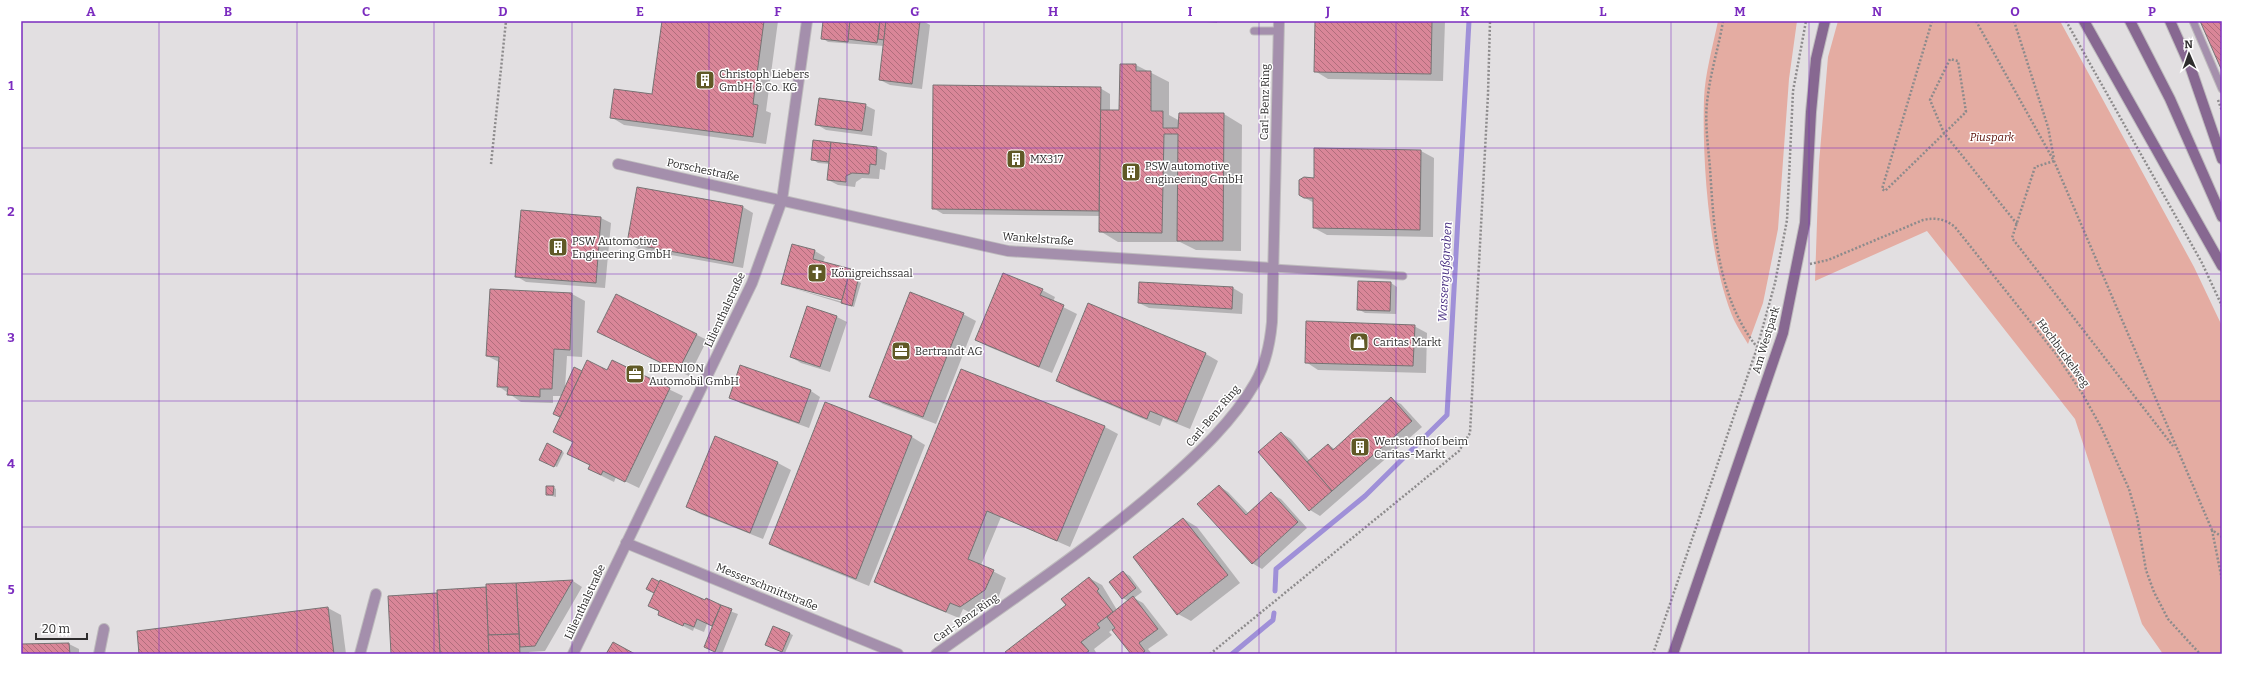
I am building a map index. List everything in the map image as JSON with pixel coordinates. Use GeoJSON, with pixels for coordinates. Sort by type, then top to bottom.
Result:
{"type":"FeatureCollection","features":[{"type":"Feature","properties":{"kind":"main road","name":"Am Westpark"},"geometry":{"type":"LineString","coordinates":[[1673,654],[1783,333],[1806,223],[1811,112],[1816,59],[1825,21]]}},
{"type":"Feature","properties":{"kind":"main road"},"geometry":{"type":"LineString","coordinates":[[2084,21],[2222,266]]}},
{"type":"Feature","properties":{"kind":"main road"},"geometry":{"type":"LineString","coordinates":[[2130,21],[2170,100],[2222,217]]}},
{"type":"Feature","properties":{"kind":"main road"},"geometry":{"type":"LineString","coordinates":[[2170,21],[2190,66],[2222,159]]}},
{"type":"Feature","properties":{"kind":"street","name":"Lilienthalstraße"},"geometry":{"type":"LineString","coordinates":[[573,654],[752,283],[782,200],[807,21]]}},
{"type":"Feature","properties":{"kind":"street","name":"Carl-Benz Ring"},"geometry":{"type":"LineString","coordinates":[[936,654],[1109,531],[1200,452],[1235,412],[1256,383],[1265,361],[1272,322],[1279,21]]}},
{"type":"Feature","properties":{"kind":"street","name":"Porschestraße"},"geometry":{"type":"LineString","coordinates":[[618,164],[782,200]]}},
{"type":"Feature","properties":{"kind":"street","name":"Wankelstraße"},"geometry":{"type":"LineString","coordinates":[[782,200],[1008,251],[1273,268]]}},
{"type":"Feature","properties":{"kind":"street","name":"Messerschmittstraße"},"geometry":{"type":"LineString","coordinates":[[626,543],[898,654]]}},
{"type":"Feature","properties":{"kind":"street"},"geometry":{"type":"LineString","coordinates":[[360,654],[376,594]]}},
{"type":"Feature","properties":{"kind":"street"},"geometry":{"type":"LineString","coordinates":[[99,654],[104,629]]}},
{"type":"Feature","properties":{"kind":"lane"},"geometry":{"type":"LineString","coordinates":[[2193,21],[2222,89]]}},
{"type":"Feature","properties":{"kind":"lane"},"geometry":{"type":"LineString","coordinates":[[1254,31],[1279,32]]}},
{"type":"Feature","properties":{"kind":"lane"},"geometry":{"type":"LineString","coordinates":[[1273,268],[1403,276]]}},
{"type":"Feature","properties":{"kind":"path"},"geometry":{"type":"LineString","coordinates":[[491,164],[506,21]]}},
{"type":"Feature","properties":{"kind":"path"},"geometry":{"type":"LineString","coordinates":[[1210,654],[1459,451],[1470,433],[1488,94],[1490,21]]}},
{"type":"Feature","properties":{"kind":"path"},"geometry":{"type":"LineString","coordinates":[[1723,21],[1706,112],[1713,212],[1721,267],[1730,300],[1740,324],[1757,348]]}},
{"type":"Feature","properties":{"kind":"path"},"geometry":{"type":"LineString","coordinates":[[1653,654],[1757,348],[1775,283],[1787,220],[1793,91],[1806,21]]}},
{"type":"Feature","properties":{"kind":"path"},"geometry":{"type":"LineString","coordinates":[[1932,21],[1882,189],[1885,191],[1944,133],[1966,112],[1958,61],[1950,59],[1930,100],[1944,133],[2001,206],[2017,224]]}},
{"type":"Feature","properties":{"kind":"path"},"geometry":{"type":"LineString","coordinates":[[1976,21],[2054,161],[2176,449],[2212,530],[2222,580]]}},
{"type":"Feature","properties":{"kind":"path"},"geometry":{"type":"LineString","coordinates":[[2014,21],[2048,127],[2054,161]]}},
{"type":"Feature","properties":{"kind":"path"},"geometry":{"type":"LineString","coordinates":[[2066,21],[2198,256],[2222,306]]}},
{"type":"Feature","properties":{"kind":"path"},"geometry":{"type":"LineString","coordinates":[[2054,161],[2035,167],[2012,238],[2176,449]]}},
{"type":"Feature","properties":{"kind":"path","name":"Hochbuckelweg"},"geometry":{"type":"LineString","coordinates":[[1798,267],[1828,260],[1923,220],[1938,218],[1947,221],[1955,227],[2056,354],[2082,393],[2101,427],[2129,489],[2137,517],[2146,570],[2154,592],[2168,619],[2200,654]]}},
{"type":"Feature","properties":{"kind":"path"},"geometry":{"type":"LineString","coordinates":[[2212,530],[2222,537]]}},
{"type":"Feature","properties":{"kind":"green space"},"geometry":{"type":"Polygon","coordinates":[[[1718,21],[1797,21],[1789,79],[1778,229],[1763,303],[1748,344],[1734,320],[1725,297],[1718,270],[1706,181],[1704,152],[1704,99],[1708,69],[1718,21]]]}},
{"type":"Feature","properties":{"kind":"green space","name":"Piuspark"},"geometry":{"type":"Polygon","coordinates":[[[1838,21],[2060,21],[2194,267],[2222,326],[2222,654],[2163,654],[2142,624],[2075,419],[1927,231],[1815,281],[1819,163],[1828,57],[1838,21]]]}},
{"type":"Feature","properties":{"kind":"building","name":"Christoph Liebers GmbH & Co. KG"},"geometry":{"type":"Polygon","coordinates":[[[662,21],[764,21],[753,104],[758,105],[753,137],[610,118],[614,89],[652,94],[662,21]]]}},
{"type":"Feature","properties":{"kind":"building"},"geometry":{"type":"Polygon","coordinates":[[[823,21],[850,21],[848,42],[821,39],[823,21]]]}},
{"type":"Feature","properties":{"kind":"building"},"geometry":{"type":"Polygon","coordinates":[[[850,21],[880,21],[877,43],[848,39],[850,21]]]}},
{"type":"Feature","properties":{"kind":"building"},"geometry":{"type":"Polygon","coordinates":[[[880,21],[886,21],[884,40],[878,39],[880,21]]]}},
{"type":"Feature","properties":{"kind":"building"},"geometry":{"type":"Polygon","coordinates":[[[886,21],[920,21],[912,84],[879,80],[886,21]]]}},
{"type":"Feature","properties":{"kind":"building"},"geometry":{"type":"Polygon","coordinates":[[[1315,21],[1432,21],[1431,74],[1314,72],[1315,21]]]}},
{"type":"Feature","properties":{"kind":"building"},"geometry":{"type":"Polygon","coordinates":[[[2200,21],[2222,21],[2222,71],[2200,21]]]}},
{"type":"Feature","properties":{"kind":"building","name":"PSW automotive engineering GmbH"},"geometry":{"type":"Polygon","coordinates":[[[1120,64],[1136,64],[1136,71],[1151,71],[1151,111],[1163,111],[1163,128],[1178,128],[1179,113],[1224,113],[1223,241],[1177,241],[1178,134],[1164,134],[1162,233],[1099,232],[1100,110],[1119,110],[1120,64]]]}},
{"type":"Feature","properties":{"kind":"building","name":"MX317"},"geometry":{"type":"Polygon","coordinates":[[[933,85],[1101,87],[1099,211],[932,209],[933,85]]]}},
{"type":"Feature","properties":{"kind":"building"},"geometry":{"type":"Polygon","coordinates":[[[819,98],[866,104],[862,131],[815,125],[819,98]]]}},
{"type":"Feature","properties":{"kind":"building"},"geometry":{"type":"Polygon","coordinates":[[[813,140],[831,142],[829,162],[811,160],[813,140]]]}},
{"type":"Feature","properties":{"kind":"building"},"geometry":{"type":"Polygon","coordinates":[[[831,142],[877,147],[876,165],[870,164],[869,174],[852,173],[846,176],[846,182],[827,180],[831,142]]]}},
{"type":"Feature","properties":{"kind":"building"},"geometry":{"type":"Polygon","coordinates":[[[1314,148],[1421,150],[1420,230],[1313,228],[1313,198],[1304,198],[1299,195],[1299,180],[1304,177],[1314,178],[1314,148]]]}},
{"type":"Feature","properties":{"kind":"building"},"geometry":{"type":"Polygon","coordinates":[[[637,187],[743,206],[733,263],[627,243],[637,187]]]}},
{"type":"Feature","properties":{"kind":"building","name":"PSW Automotive Engineering GmbH"},"geometry":{"type":"Polygon","coordinates":[[[521,210],[601,217],[596,283],[515,277],[521,210]]]}},
{"type":"Feature","properties":{"kind":"building","name":"Königreichssaal"},"geometry":{"type":"Polygon","coordinates":[[[792,244],[815,250],[813,259],[851,269],[842,300],[781,284],[792,244]]]}},
{"type":"Feature","properties":{"kind":"building"},"geometry":{"type":"Polygon","coordinates":[[[1003,273],[1043,289],[1040,295],[1064,305],[1039,367],[975,340],[1003,273]]]}},
{"type":"Feature","properties":{"kind":"building"},"geometry":{"type":"Polygon","coordinates":[[[848,278],[858,280],[852,306],[841,303],[848,278]]]}},
{"type":"Feature","properties":{"kind":"building"},"geometry":{"type":"Polygon","coordinates":[[[1358,281],[1391,282],[1390,311],[1357,310],[1358,281]]]}},
{"type":"Feature","properties":{"kind":"building"},"geometry":{"type":"Polygon","coordinates":[[[1139,282],[1233,287],[1232,309],[1138,303],[1139,282]]]}},
{"type":"Feature","properties":{"kind":"building"},"geometry":{"type":"Polygon","coordinates":[[[490,289],[572,293],[570,350],[554,349],[552,389],[540,389],[540,397],[507,395],[508,387],[497,387],[499,357],[486,356],[490,289]]]}},
{"type":"Feature","properties":{"kind":"building"},"geometry":{"type":"Polygon","coordinates":[[[910,292],[964,313],[923,417],[869,397],[910,292]]]}},
{"type":"Feature","properties":{"kind":"building"},"geometry":{"type":"Polygon","coordinates":[[[616,294],[697,334],[678,371],[597,332],[616,294]]]}},
{"type":"Feature","properties":{"kind":"building"},"geometry":{"type":"Polygon","coordinates":[[[1088,303],[1206,353],[1177,422],[1150,411],[1147,419],[1056,381],[1088,303]]]}},
{"type":"Feature","properties":{"kind":"building"},"geometry":{"type":"Polygon","coordinates":[[[807,306],[837,316],[820,367],[790,357],[807,306]]]}},
{"type":"Feature","properties":{"kind":"building"},"geometry":{"type":"Polygon","coordinates":[[[1306,321],[1415,325],[1413,366],[1305,363],[1306,321]]]}},
{"type":"Feature","properties":{"kind":"building"},"geometry":{"type":"Polygon","coordinates":[[[587,360],[607,370],[612,360],[670,388],[625,482],[603,471],[601,475],[588,469],[590,465],[567,454],[573,442],[553,432],[587,360]]]}},
{"type":"Feature","properties":{"kind":"building"},"geometry":{"type":"Polygon","coordinates":[[[740,365],[811,390],[799,423],[729,398],[740,365]]]}},
{"type":"Feature","properties":{"kind":"building"},"geometry":{"type":"Polygon","coordinates":[[[574,367],[582,371],[560,417],[553,414],[574,367]]]}},
{"type":"Feature","properties":{"kind":"building"},"geometry":{"type":"Polygon","coordinates":[[[961,369],[1105,426],[1057,541],[987,511],[968,559],[994,570],[985,590],[960,607],[950,603],[946,612],[874,582],[961,369]]]}},
{"type":"Feature","properties":{"kind":"building","name":"Wertstoffhof beim Caritas-Markt"},"geometry":{"type":"Polygon","coordinates":[[[1391,397],[1412,421],[1332,491],[1307,462],[1328,444],[1333,450],[1391,397]]]}},
{"type":"Feature","properties":{"kind":"building"},"geometry":{"type":"Polygon","coordinates":[[[825,402],[912,436],[856,579],[769,544],[825,402]]]}},
{"type":"Feature","properties":{"kind":"building"},"geometry":{"type":"Polygon","coordinates":[[[1281,432],[1332,491],[1309,511],[1258,452],[1281,432]]]}},
{"type":"Feature","properties":{"kind":"building"},"geometry":{"type":"Polygon","coordinates":[[[715,436],[778,462],[750,533],[686,507],[715,436]]]}},
{"type":"Feature","properties":{"kind":"building"},"geometry":{"type":"Polygon","coordinates":[[[547,443],[562,451],[554,467],[539,460],[547,443]]]}},
{"type":"Feature","properties":{"kind":"building"},"geometry":{"type":"Polygon","coordinates":[[[1219,485],[1246,515],[1271,492],[1298,522],[1252,564],[1197,504],[1219,485]]]}},
{"type":"Feature","properties":{"kind":"building"},"geometry":{"type":"Polygon","coordinates":[[[546,486],[554,486],[553,495],[546,495],[546,486]]]}},
{"type":"Feature","properties":{"kind":"building"},"geometry":{"type":"Polygon","coordinates":[[[1183,518],[1228,575],[1177,615],[1133,557],[1183,518]]]}},
{"type":"Feature","properties":{"kind":"building"},"geometry":{"type":"Polygon","coordinates":[[[1123,571],[1136,588],[1122,599],[1109,582],[1123,571]]]}},
{"type":"Feature","properties":{"kind":"building"},"geometry":{"type":"Polygon","coordinates":[[[1089,577],[1099,589],[1097,591],[1113,612],[1097,624],[1100,628],[1081,642],[1089,651],[1084,654],[1007,654],[1005,652],[1066,605],[1061,599],[1089,577]]]}},
{"type":"Feature","properties":{"kind":"building"},"geometry":{"type":"Polygon","coordinates":[[[652,578],[660,582],[654,593],[646,589],[652,578]]]}},
{"type":"Feature","properties":{"kind":"building"},"geometry":{"type":"Polygon","coordinates":[[[573,580],[535,646],[520,647],[516,583],[573,580]]]}},
{"type":"Feature","properties":{"kind":"building"},"geometry":{"type":"Polygon","coordinates":[[[660,580],[705,600],[706,598],[721,605],[712,626],[697,619],[694,627],[684,623],[683,626],[658,615],[659,611],[648,606],[660,580]]]}},
{"type":"Feature","properties":{"kind":"building"},"geometry":{"type":"Polygon","coordinates":[[[516,583],[519,634],[488,635],[486,584],[516,583]]]}},
{"type":"Feature","properties":{"kind":"building"},"geometry":{"type":"Polygon","coordinates":[[[486,587],[489,654],[440,654],[437,590],[486,587]]]}},
{"type":"Feature","properties":{"kind":"building"},"geometry":{"type":"Polygon","coordinates":[[[437,593],[440,654],[391,654],[388,596],[437,593]]]}},
{"type":"Feature","properties":{"kind":"building"},"geometry":{"type":"Polygon","coordinates":[[[1133,596],[1158,629],[1139,643],[1145,651],[1142,654],[1131,654],[1112,630],[1115,628],[1107,617],[1133,596]]]}},
{"type":"Feature","properties":{"kind":"building"},"geometry":{"type":"Polygon","coordinates":[[[721,605],[732,609],[715,652],[704,647],[721,605]]]}},
{"type":"Feature","properties":{"kind":"building"},"geometry":{"type":"Polygon","coordinates":[[[328,607],[334,654],[139,654],[137,631],[328,607]]]}},
{"type":"Feature","properties":{"kind":"building"},"geometry":{"type":"Polygon","coordinates":[[[773,626],[790,633],[782,652],[765,645],[773,626]]]}},
{"type":"Feature","properties":{"kind":"building"},"geometry":{"type":"Polygon","coordinates":[[[519,634],[520,654],[489,654],[488,635],[519,634]]]}},
{"type":"Feature","properties":{"kind":"building"},"geometry":{"type":"Polygon","coordinates":[[[613,642],[635,654],[606,654],[613,642]]]}},
{"type":"Feature","properties":{"kind":"building"},"geometry":{"type":"Polygon","coordinates":[[[69,643],[70,654],[21,654],[21,644],[69,643]]]}},
{"type":"Feature","properties":{"kind":"waterway","name":"Wassergußgraben"},"geometry":{"type":"LineString","coordinates":[[1275,591],[1276,569],[1365,496],[1447,415],[1469,21]]}},
{"type":"Feature","properties":{"kind":"waterway","name":"Wassergußgraben"},"geometry":{"type":"LineString","coordinates":[[1232,654],[1273,620],[1274,613]]}},
{"type":"Feature","properties":{"kind":"place","name":"Christoph Liebers GmbH & Co. KG"},"geometry":{"type":"Point","coordinates":[705,80]}},
{"type":"Feature","properties":{"kind":"place","name":"MX317"},"geometry":{"type":"Point","coordinates":[1016,159]}},
{"type":"Feature","properties":{"kind":"place","name":"PSW automotive engineering GmbH"},"geometry":{"type":"Point","coordinates":[1131,172]}},
{"type":"Feature","properties":{"kind":"place","name":"PSW Automotive Engineering GmbH"},"geometry":{"type":"Point","coordinates":[558,247]}},
{"type":"Feature","properties":{"kind":"place","name":"Königreichssaal"},"geometry":{"type":"Point","coordinates":[817,273]}},
{"type":"Feature","properties":{"kind":"place","name":"Caritas Markt"},"geometry":{"type":"Point","coordinates":[1359,342]}},
{"type":"Feature","properties":{"kind":"place","name":"Bertrandt AG"},"geometry":{"type":"Point","coordinates":[901,351]}},
{"type":"Feature","properties":{"kind":"place","name":"IDEENION Automobil GmbH"},"geometry":{"type":"Point","coordinates":[635,374]}},
{"type":"Feature","properties":{"kind":"place","name":"Wertstoffhof beim Caritas-Markt"},"geometry":{"type":"Point","coordinates":[1360,447]}}]}
